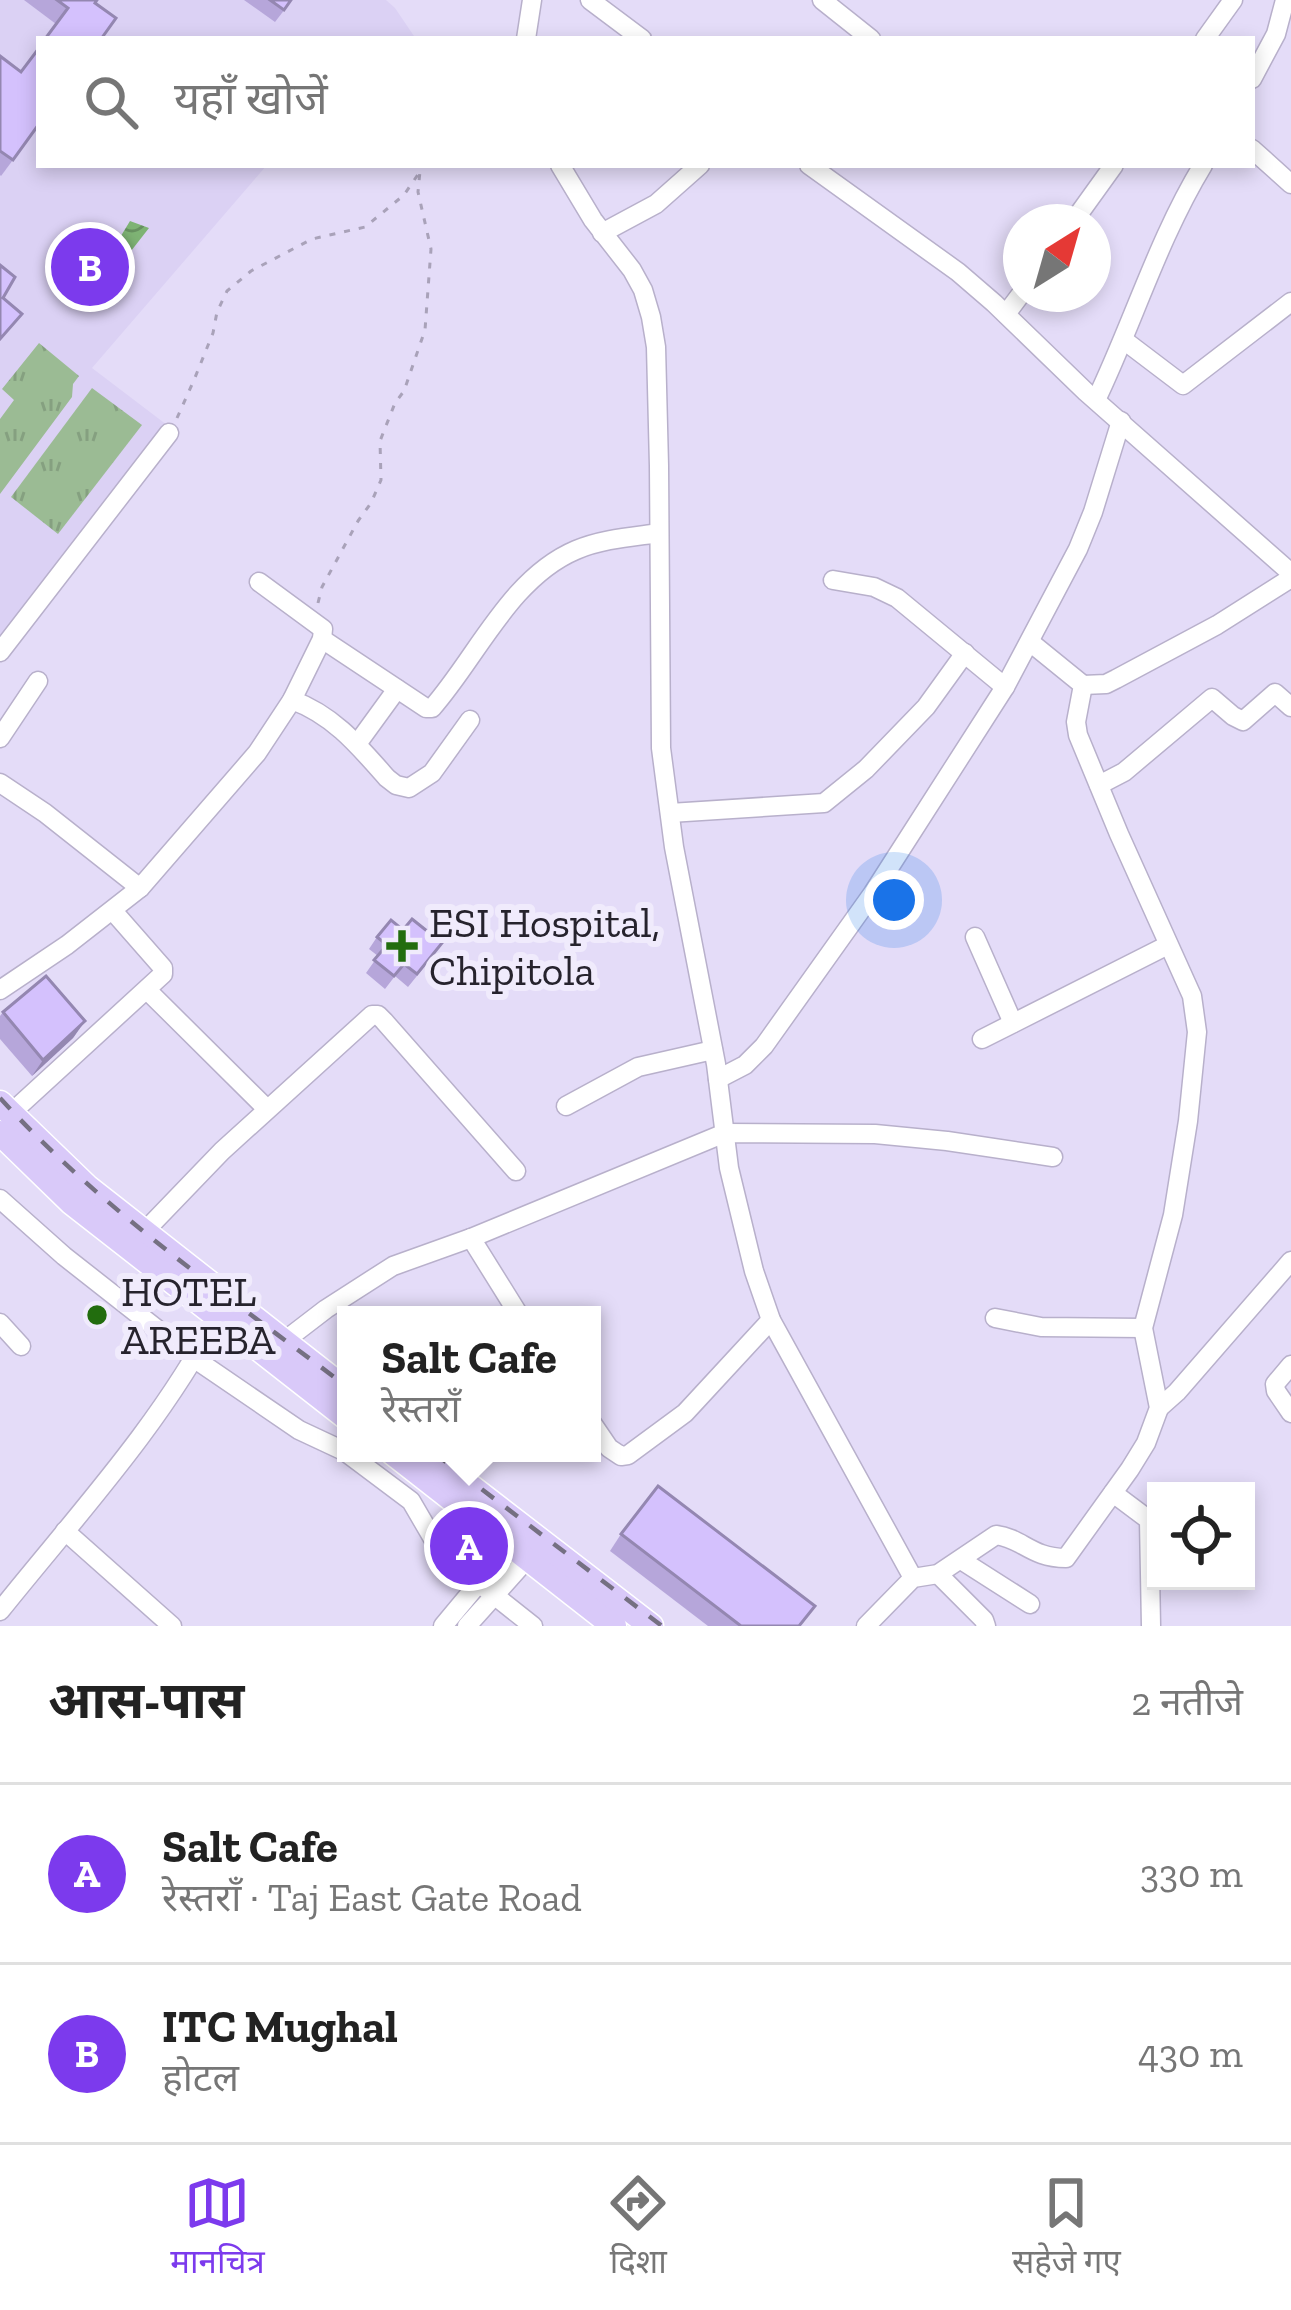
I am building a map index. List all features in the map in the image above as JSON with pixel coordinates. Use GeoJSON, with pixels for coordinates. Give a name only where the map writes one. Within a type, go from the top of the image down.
{"type":"FeatureCollection","features":[{"type":"Feature","properties":{"kind":"main road"},"geometry":{"type":"LineString","coordinates":[[3,1117],[337,1383]]}},
{"type":"Feature","properties":{"kind":"main road"},"geometry":{"type":"LineString","coordinates":[[3,1117],[70,1202],[337,1410]]}},
{"type":"Feature","properties":{"kind":"main road"},"geometry":{"type":"LineString","coordinates":[[406,1462],[651,1626]]}},
{"type":"Feature","properties":{"kind":"main road"},"geometry":{"type":"LineString","coordinates":[[437,1462],[614,1626]]}},
{"type":"Feature","properties":{"kind":"street"},"geometry":{"type":"LineString","coordinates":[[526,36],[532,0]]}},
{"type":"Feature","properties":{"kind":"street"},"geometry":{"type":"LineString","coordinates":[[590,0],[638,36]]}},
{"type":"Feature","properties":{"kind":"street"},"geometry":{"type":"LineString","coordinates":[[822,0],[867,36]]}},
{"type":"Feature","properties":{"kind":"street"},"geometry":{"type":"LineString","coordinates":[[1206,36],[1233,0]]}},
{"type":"Feature","properties":{"kind":"street"},"geometry":{"type":"LineString","coordinates":[[1255,73],[1276,34],[1285,0]]}},
{"type":"Feature","properties":{"kind":"street"},"geometry":{"type":"LineString","coordinates":[[1255,152],[1291,184]]}},
{"type":"Feature","properties":{"kind":"street"},"geometry":{"type":"LineString","coordinates":[[562,168],[644,290],[651,317],[656,347],[662,748],[729,1168],[754,1271],[771,1320],[913,1578]]}},
{"type":"Feature","properties":{"kind":"street"},"geometry":{"type":"LineString","coordinates":[[602,233],[656,204],[697,168]]}},
{"type":"Feature","properties":{"kind":"street"},"geometry":{"type":"LineString","coordinates":[[813,168],[958,272],[1291,575],[1216,625],[1106,684],[1084,685],[1030,642]]}},
{"type":"Feature","properties":{"kind":"street"},"geometry":{"type":"LineString","coordinates":[[1085,204],[1112,168]]}},
{"type":"Feature","properties":{"kind":"street"},"geometry":{"type":"LineString","coordinates":[[1096,400],[1125,341],[1168,230],[1201,168]]}},
{"type":"Feature","properties":{"kind":"street"},"geometry":{"type":"LineString","coordinates":[[1125,341],[1183,385],[1291,302]]}},
{"type":"Feature","properties":{"kind":"street"},"geometry":{"type":"LineString","coordinates":[[718,1079],[745,1065],[764,1046],[873,893],[1005,687],[1057,592],[1093,512],[1121,421]]}},
{"type":"Feature","properties":{"kind":"street"},"geometry":{"type":"LineString","coordinates":[[0,652],[170,434]]}},
{"type":"Feature","properties":{"kind":"street"},"geometry":{"type":"LineString","coordinates":[[322,639],[432,708],[533,578],[586,546],[659,533]]}},
{"type":"Feature","properties":{"kind":"street"},"geometry":{"type":"LineString","coordinates":[[833,580],[874,587],[897,598],[1005,687]]}},
{"type":"Feature","properties":{"kind":"street"},"geometry":{"type":"LineString","coordinates":[[0,990],[140,888],[256,753],[292,700],[323,629],[259,582]]}},
{"type":"Feature","properties":{"kind":"street"},"geometry":{"type":"LineString","coordinates":[[670,813],[824,803],[866,769],[926,707],[964,653]]}},
{"type":"Feature","properties":{"kind":"street"},"geometry":{"type":"LineString","coordinates":[[0,738],[38,681]]}},
{"type":"Feature","properties":{"kind":"street"},"geometry":{"type":"LineString","coordinates":[[1084,685],[1078,735],[1192,996],[1197,1032],[1173,1215],[1143,1328],[1159,1408]]}},
{"type":"Feature","properties":{"kind":"street"},"geometry":{"type":"LineString","coordinates":[[357,744],[397,688]]}},
{"type":"Feature","properties":{"kind":"street"},"geometry":{"type":"LineString","coordinates":[[1099,785],[1124,772],[1213,698],[1243,721],[1275,693],[1291,707]]}},
{"type":"Feature","properties":{"kind":"street"},"geometry":{"type":"LineString","coordinates":[[292,700],[320,712],[387,778],[409,788],[432,773],[470,720]]}},
{"type":"Feature","properties":{"kind":"street"},"geometry":{"type":"LineString","coordinates":[[0,783],[140,888]]}},
{"type":"Feature","properties":{"kind":"street"},"geometry":{"type":"LineString","coordinates":[[3,1117],[162,977],[163,968],[112,911]]}},
{"type":"Feature","properties":{"kind":"street"},"geometry":{"type":"LineString","coordinates":[[975,937],[1012,1023]]}},
{"type":"Feature","properties":{"kind":"street"},"geometry":{"type":"LineString","coordinates":[[982,1040],[1168,945]]}},
{"type":"Feature","properties":{"kind":"street"},"geometry":{"type":"LineString","coordinates":[[147,990],[267,1109]]}},
{"type":"Feature","properties":{"kind":"street"},"geometry":{"type":"LineString","coordinates":[[144,1232],[267,1109],[368,1018],[378,1016],[516,1171]]}},
{"type":"Feature","properties":{"kind":"street"},"geometry":{"type":"LineString","coordinates":[[566,1106],[638,1067],[713,1050]]}},
{"type":"Feature","properties":{"kind":"street"},"geometry":{"type":"LineString","coordinates":[[283,1342],[393,1267],[724,1133],[875,1134],[1053,1157]]}},
{"type":"Feature","properties":{"kind":"street"},"geometry":{"type":"LineString","coordinates":[[0,1199],[195,1359],[298,1430],[337,1448]]}},
{"type":"Feature","properties":{"kind":"street"},"geometry":{"type":"LineString","coordinates":[[471,1238],[513,1306]]}},
{"type":"Feature","properties":{"kind":"street"},"geometry":{"type":"LineString","coordinates":[[866,1626],[913,1578],[938,1574],[1000,1534],[1035,1553],[1066,1558],[1146,1443],[1159,1408],[1291,1261]]}},
{"type":"Feature","properties":{"kind":"street"},"geometry":{"type":"LineString","coordinates":[[3,1611],[147,1428],[195,1359],[217,1317]]}},
{"type":"Feature","properties":{"kind":"street"},"geometry":{"type":"LineString","coordinates":[[995,1318],[1041,1327],[1143,1328]]}},
{"type":"Feature","properties":{"kind":"street"},"geometry":{"type":"LineString","coordinates":[[601,1436],[609,1448],[628,1455],[685,1413],[771,1320]]}},
{"type":"Feature","properties":{"kind":"street"},"geometry":{"type":"LineString","coordinates":[[0,1323],[21,1346]]}},
{"type":"Feature","properties":{"kind":"street"},"geometry":{"type":"LineString","coordinates":[[1291,1365],[1275,1384],[1291,1413]]}},
{"type":"Feature","properties":{"kind":"street"},"geometry":{"type":"LineString","coordinates":[[360,1462],[410,1501],[432,1537],[533,1626]]}},
{"type":"Feature","properties":{"kind":"street"},"geometry":{"type":"LineString","coordinates":[[1113,1493],[1149,1520],[1150,1626]]}},
{"type":"Feature","properties":{"kind":"street"},"geometry":{"type":"LineString","coordinates":[[65,1532],[172,1626]]}},
{"type":"Feature","properties":{"kind":"street"},"geometry":{"type":"LineString","coordinates":[[443,1626],[487,1590],[527,1543]]}},
{"type":"Feature","properties":{"kind":"street"},"geometry":{"type":"LineString","coordinates":[[961,1560],[1030,1604]]}},
{"type":"Feature","properties":{"kind":"street"},"geometry":{"type":"LineString","coordinates":[[938,1574],[986,1626]]}},
{"type":"Feature","properties":{"kind":"street"},"geometry":{"type":"LineString","coordinates":[[467,1626],[487,1590]]}},
{"type":"Feature","properties":{"kind":"path"},"geometry":{"type":"LineString","coordinates":[[170,434],[227,291],[251,271],[312,239],[365,227],[404,195],[422,168]]}},
{"type":"Feature","properties":{"kind":"path"},"geometry":{"type":"LineString","coordinates":[[313,620],[322,587],[381,479],[380,441],[425,330],[431,249],[418,192],[422,168]]}},
{"type":"Feature","properties":{"kind":"shaded area"},"geometry":{"type":"Polygon","coordinates":[[[0,0],[386,0],[414,36],[36,36],[36,168],[264,168],[92,368],[167,425],[0,640],[0,0]]]}},
{"type":"Feature","properties":{"kind":"green space"},"geometry":{"type":"Polygon","coordinates":[[[39,343],[79,376],[72,397],[0,494],[0,419],[14,400],[2,389],[39,343]]]}},
{"type":"Feature","properties":{"kind":"green space"},"geometry":{"type":"Polygon","coordinates":[[[92,388],[142,425],[58,534],[11,497],[92,388]]]}},
{"type":"Feature","properties":{"kind":"water"},"geometry":{"type":"Polygon","coordinates":[[[130,221],[149,228],[106,290],[81,300],[59,286],[73,254],[96,261],[113,249],[130,221]]]}},
{"type":"Feature","properties":{"kind":"building"},"geometry":{"type":"Polygon","coordinates":[[[57,0],[97,0],[116,18],[103,36],[47,36],[68,8],[57,0]]]}},
{"type":"Feature","properties":{"kind":"building"},"geometry":{"type":"Polygon","coordinates":[[[270,0],[291,0],[284,10],[270,0]]]}},
{"type":"Feature","properties":{"kind":"building"},"geometry":{"type":"Polygon","coordinates":[[[36,52],[36,128],[13,160],[0,151],[0,56],[21,72],[36,52]]]}},
{"type":"Feature","properties":{"kind":"building"},"geometry":{"type":"Polygon","coordinates":[[[0,265],[15,277],[3,298],[22,314],[0,339],[0,265]]]}},
{"type":"Feature","properties":{"kind":"building"},"geometry":{"type":"Polygon","coordinates":[[[412,919],[442,943],[417,974],[404,964],[394,976],[374,960],[387,945],[377,937],[391,920],[403,930],[412,919]]]}},
{"type":"Feature","properties":{"kind":"building"},"geometry":{"type":"Polygon","coordinates":[[[46,976],[85,1021],[43,1060],[3,1012],[46,976]]]}},
{"type":"Feature","properties":{"kind":"building"},"geometry":{"type":"Polygon","coordinates":[[[658,1486],[815,1606],[799,1626],[741,1626],[621,1534],[658,1486]]]}},
{"type":"Feature","properties":{"kind":"railway"},"geometry":{"type":"LineString","coordinates":[[0,1098],[122,1214],[337,1379]]}},
{"type":"Feature","properties":{"kind":"railway"},"geometry":{"type":"LineString","coordinates":[[446,1462],[662,1626]]}},
{"type":"Feature","properties":{"kind":"place","name":"ITC Mughal"},"geometry":{"type":"Point","coordinates":[90,267]}},
{"type":"Feature","properties":{"kind":"place","name":"ESI Hospital, Chipitola"},"geometry":{"type":"Point","coordinates":[402,946]}},
{"type":"Feature","properties":{"kind":"place","name":"HOTEL AREEBA"},"geometry":{"type":"Point","coordinates":[97,1315]}},
{"type":"Feature","properties":{"kind":"place","name":"Salt Cafe"},"geometry":{"type":"Point","coordinates":[469,1546]}}]}
